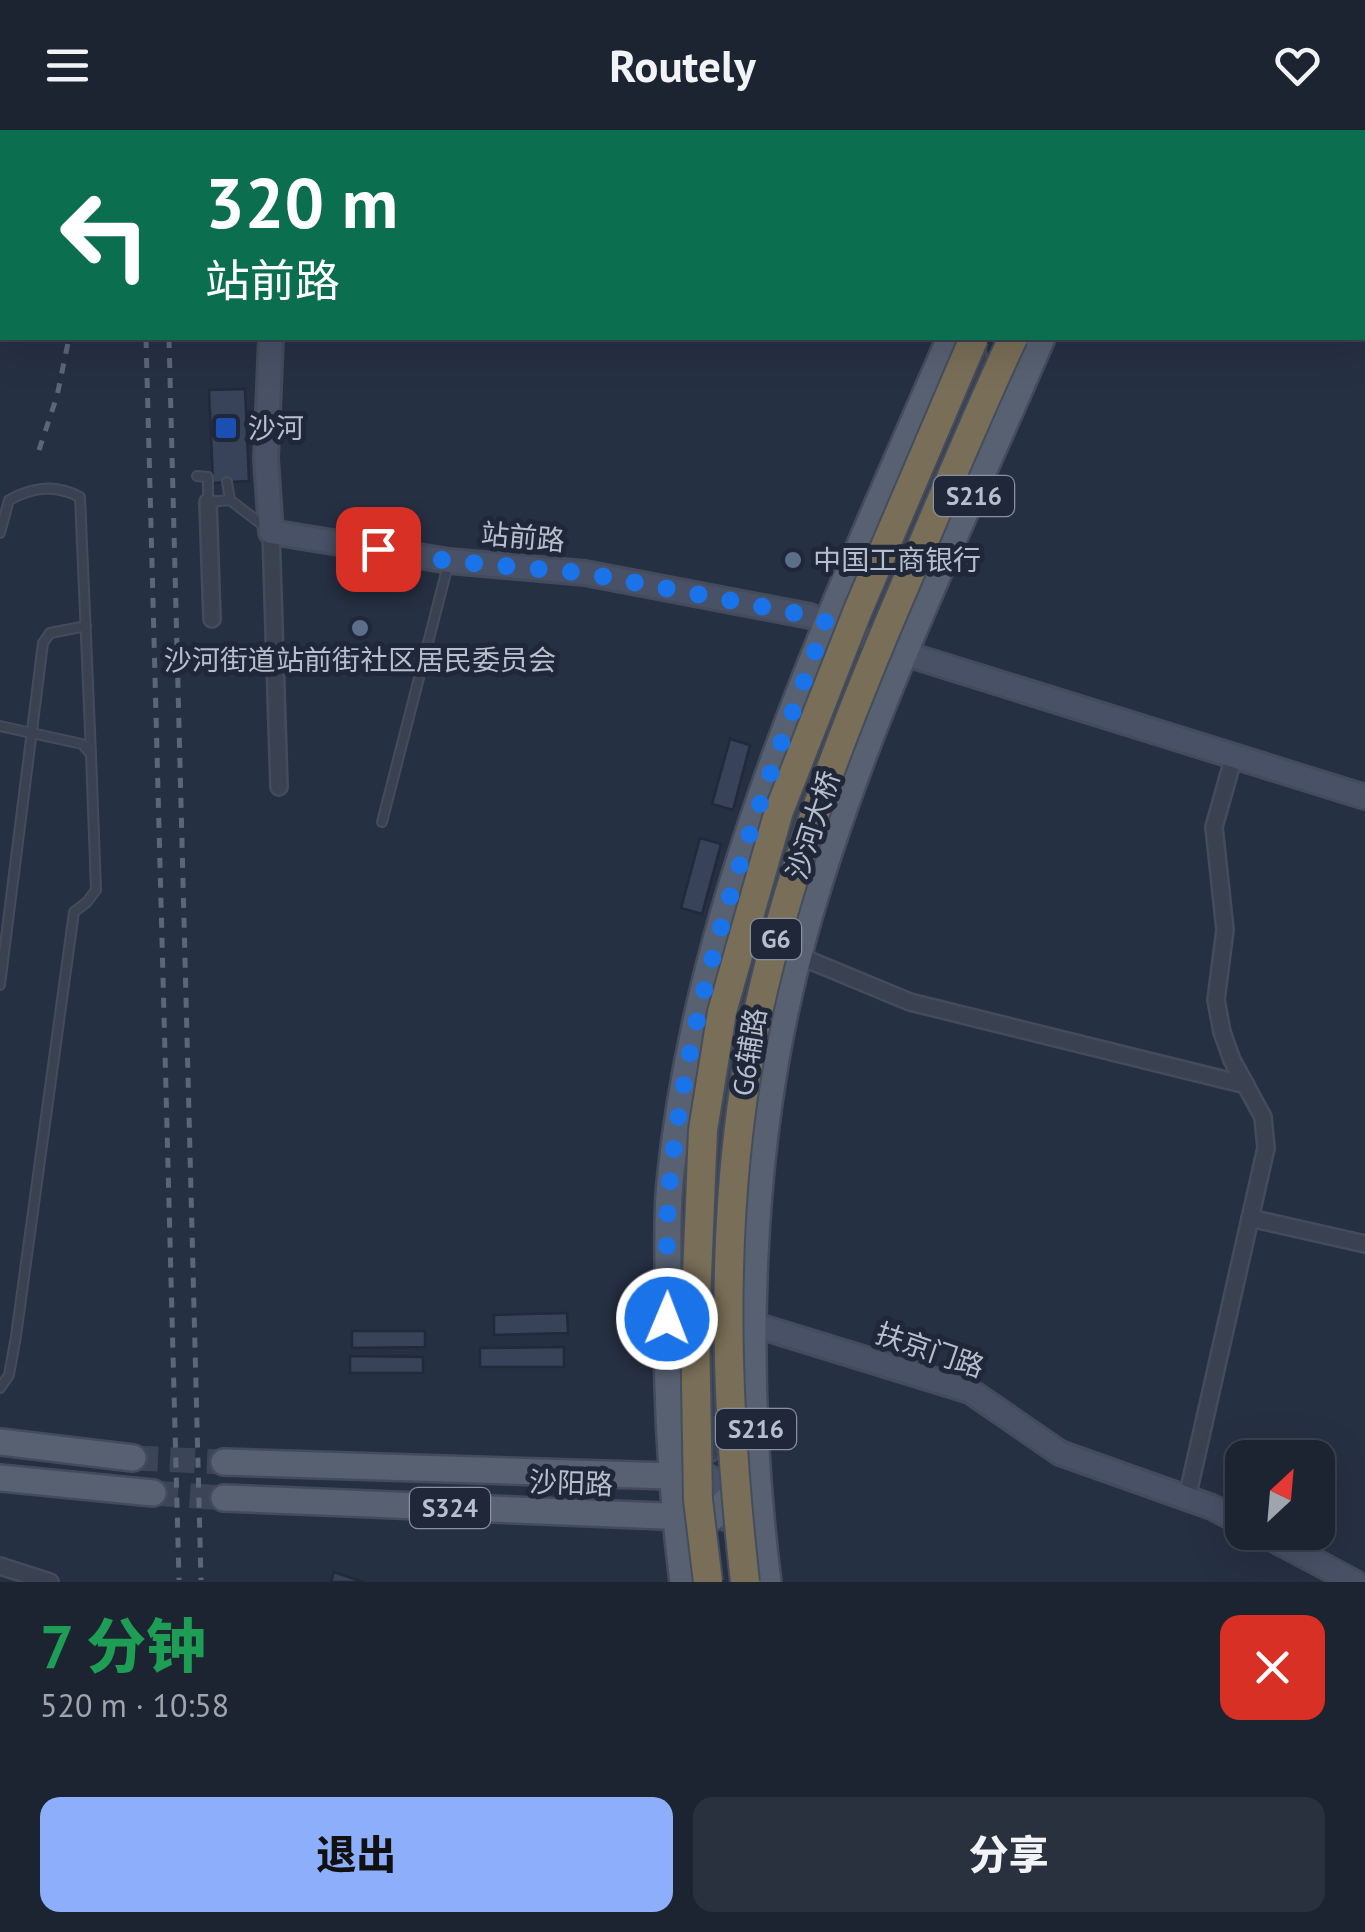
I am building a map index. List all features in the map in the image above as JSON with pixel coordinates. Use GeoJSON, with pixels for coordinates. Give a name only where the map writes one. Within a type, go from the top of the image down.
{"type":"FeatureCollection","features":[{"type":"Feature","properties":{"kind":"highway","name":"沙河大桥"},"geometry":{"type":"LineString","coordinates":[[708,1582],[698,1500],[694,1325],[703,1130],[722,1012],[786,795],[858,610],[974,340]]}},
{"type":"Feature","properties":{"kind":"highway","name":"沙河大桥"},"geometry":{"type":"LineString","coordinates":[[744,1582],[728,1326],[730,1228],[756,1018],[776,938],[846,729],[1012,340]]}},
{"type":"Feature","properties":{"kind":"main road","name":"G6辅路"},"geometry":{"type":"LineString","coordinates":[[683,1582],[670,1476],[669,1202],[680,1110],[700,1005],[731,892],[780,744],[826,622],[949,340]]}},
{"type":"Feature","properties":{"kind":"main road","name":"G6辅路"},"geometry":{"type":"LineString","coordinates":[[768,1582],[758,1500],[752,1324],[771,1102],[782,1023],[839,821],[1041,340]]}},
{"type":"Feature","properties":{"kind":"main road"},"geometry":{"type":"LineString","coordinates":[[0,1442],[132,1458]]}},
{"type":"Feature","properties":{"kind":"main road","name":"沙阳路"},"geometry":{"type":"LineString","coordinates":[[224,1462],[670,1476]]}},
{"type":"Feature","properties":{"kind":"main road"},"geometry":{"type":"LineString","coordinates":[[0,1478],[153,1493]]}},
{"type":"Feature","properties":{"kind":"main road","name":"沙阳路"},"geometry":{"type":"LineString","coordinates":[[224,1498],[675,1518],[719,1510]]}},
{"type":"Feature","properties":{"kind":"street"},"geometry":{"type":"LineString","coordinates":[[271,340],[266,459],[279,788]]}},
{"type":"Feature","properties":{"kind":"street"},"geometry":{"type":"LineString","coordinates":[[735,1582],[710,1478],[709,1326],[713,1226],[730,1071],[741,1014],[773,891],[831,722],[980,362],[975,340]]}},
{"type":"Feature","properties":{"kind":"street"},"geometry":{"type":"LineString","coordinates":[[208,502],[212,619]]}},
{"type":"Feature","properties":{"kind":"street","name":"站前路"},"geometry":{"type":"LineString","coordinates":[[271,532],[449,561],[585,573],[791,612],[906,654],[1365,797]]}},
{"type":"Feature","properties":{"kind":"street"},"geometry":{"type":"LineString","coordinates":[[1187,1498],[1266,1148],[1262,1118],[1222,1032],[1216,1000],[1225,930],[1214,827],[1234,756]]}},
{"type":"Feature","properties":{"kind":"street"},"geometry":{"type":"LineString","coordinates":[[799,956],[910,1002],[1246,1085]]}},
{"type":"Feature","properties":{"kind":"street"},"geometry":{"type":"LineString","coordinates":[[1250,1218],[1365,1244]]}},
{"type":"Feature","properties":{"kind":"street","name":"扶京门路"},"geometry":{"type":"LineString","coordinates":[[752,1324],[970,1391],[1060,1454],[1225,1515]]}},
{"type":"Feature","properties":{"kind":"street"},"geometry":{"type":"LineString","coordinates":[[670,1476],[710,1478]]}},
{"type":"Feature","properties":{"kind":"street"},"geometry":{"type":"LineString","coordinates":[[719,1510],[719,1582]]}},
{"type":"Feature","properties":{"kind":"street"},"geometry":{"type":"LineString","coordinates":[[1294,1550],[1354,1582]]}},
{"type":"Feature","properties":{"kind":"street"},"geometry":{"type":"LineString","coordinates":[[0,1566],[50,1582]]}},
{"type":"Feature","properties":{"kind":"lane"},"geometry":{"type":"LineString","coordinates":[[197,476],[208,477],[208,502],[230,500],[271,532]]}},
{"type":"Feature","properties":{"kind":"lane"},"geometry":{"type":"LineString","coordinates":[[228,482],[230,500]]}},
{"type":"Feature","properties":{"kind":"lane"},"geometry":{"type":"LineString","coordinates":[[0,533],[9,500],[29,489],[50,488],[80,497],[96,890],[74,912],[10,1375],[0,1388]]}},
{"type":"Feature","properties":{"kind":"lane"},"geometry":{"type":"LineString","coordinates":[[382,822],[449,561]]}},
{"type":"Feature","properties":{"kind":"lane"},"geometry":{"type":"LineString","coordinates":[[0,984],[42,643],[50,633],[86,626]]}},
{"type":"Feature","properties":{"kind":"lane"},"geometry":{"type":"LineString","coordinates":[[0,727],[82,744],[91,754]]}},
{"type":"Feature","properties":{"kind":"building"},"geometry":{"type":"Polygon","coordinates":[[[245,389],[249,481],[213,483],[209,390],[245,389]]]}},
{"type":"Feature","properties":{"kind":"building"},"geometry":{"type":"Polygon","coordinates":[[[730,739],[750,745],[733,810],[712,804],[730,739]]]}},
{"type":"Feature","properties":{"kind":"building"},"geometry":{"type":"Polygon","coordinates":[[[700,838],[721,844],[702,914],[681,908],[700,838]]]}},
{"type":"Feature","properties":{"kind":"building"},"geometry":{"type":"Polygon","coordinates":[[[567,1313],[568,1333],[494,1335],[494,1315],[567,1313]]]}},
{"type":"Feature","properties":{"kind":"building"},"geometry":{"type":"Polygon","coordinates":[[[352,1331],[425,1331],[425,1347],[352,1348],[352,1331]]]}},
{"type":"Feature","properties":{"kind":"building"},"geometry":{"type":"Polygon","coordinates":[[[564,1347],[564,1367],[480,1367],[480,1348],[564,1347]]]}},
{"type":"Feature","properties":{"kind":"building"},"geometry":{"type":"Polygon","coordinates":[[[350,1356],[423,1357],[423,1373],[350,1373],[350,1356]]]}},
{"type":"Feature","properties":{"kind":"building"},"geometry":{"type":"Polygon","coordinates":[[[334,1572],[363,1582],[331,1582],[334,1572]]]}},
{"type":"Feature","properties":{"kind":"tunnel"},"geometry":{"type":"LineString","coordinates":[[133,1458],[224,1462]]}},
{"type":"Feature","properties":{"kind":"tunnel"},"geometry":{"type":"LineString","coordinates":[[153,1493],[224,1498]]}},
{"type":"Feature","properties":{"kind":"railway"},"geometry":{"type":"LineString","coordinates":[[39,450],[57,396],[69,340]]}},
{"type":"Feature","properties":{"kind":"railway"},"geometry":{"type":"LineString","coordinates":[[146,340],[179,1580]]}},
{"type":"Feature","properties":{"kind":"railway"},"geometry":{"type":"LineString","coordinates":[[169,340],[201,1580]]}},
{"type":"Feature","properties":{"kind":"place","name":"沙河"},"geometry":{"type":"Point","coordinates":[226,428]}},
{"type":"Feature","properties":{"kind":"place","name":"中国工商银行"},"geometry":{"type":"Point","coordinates":[793,560]}},
{"type":"Feature","properties":{"kind":"place","name":"沙河街道站前街社区居民委员会"},"geometry":{"type":"Point","coordinates":[360,628]}},
{"type":"Feature","properties":{"kind":"route"},"geometry":{"type":"LineString","coordinates":[[378,549],[449,561],[585,573],[826,622],[731,892],[700,1005],[669,1184],[667,1319]]}}]}
